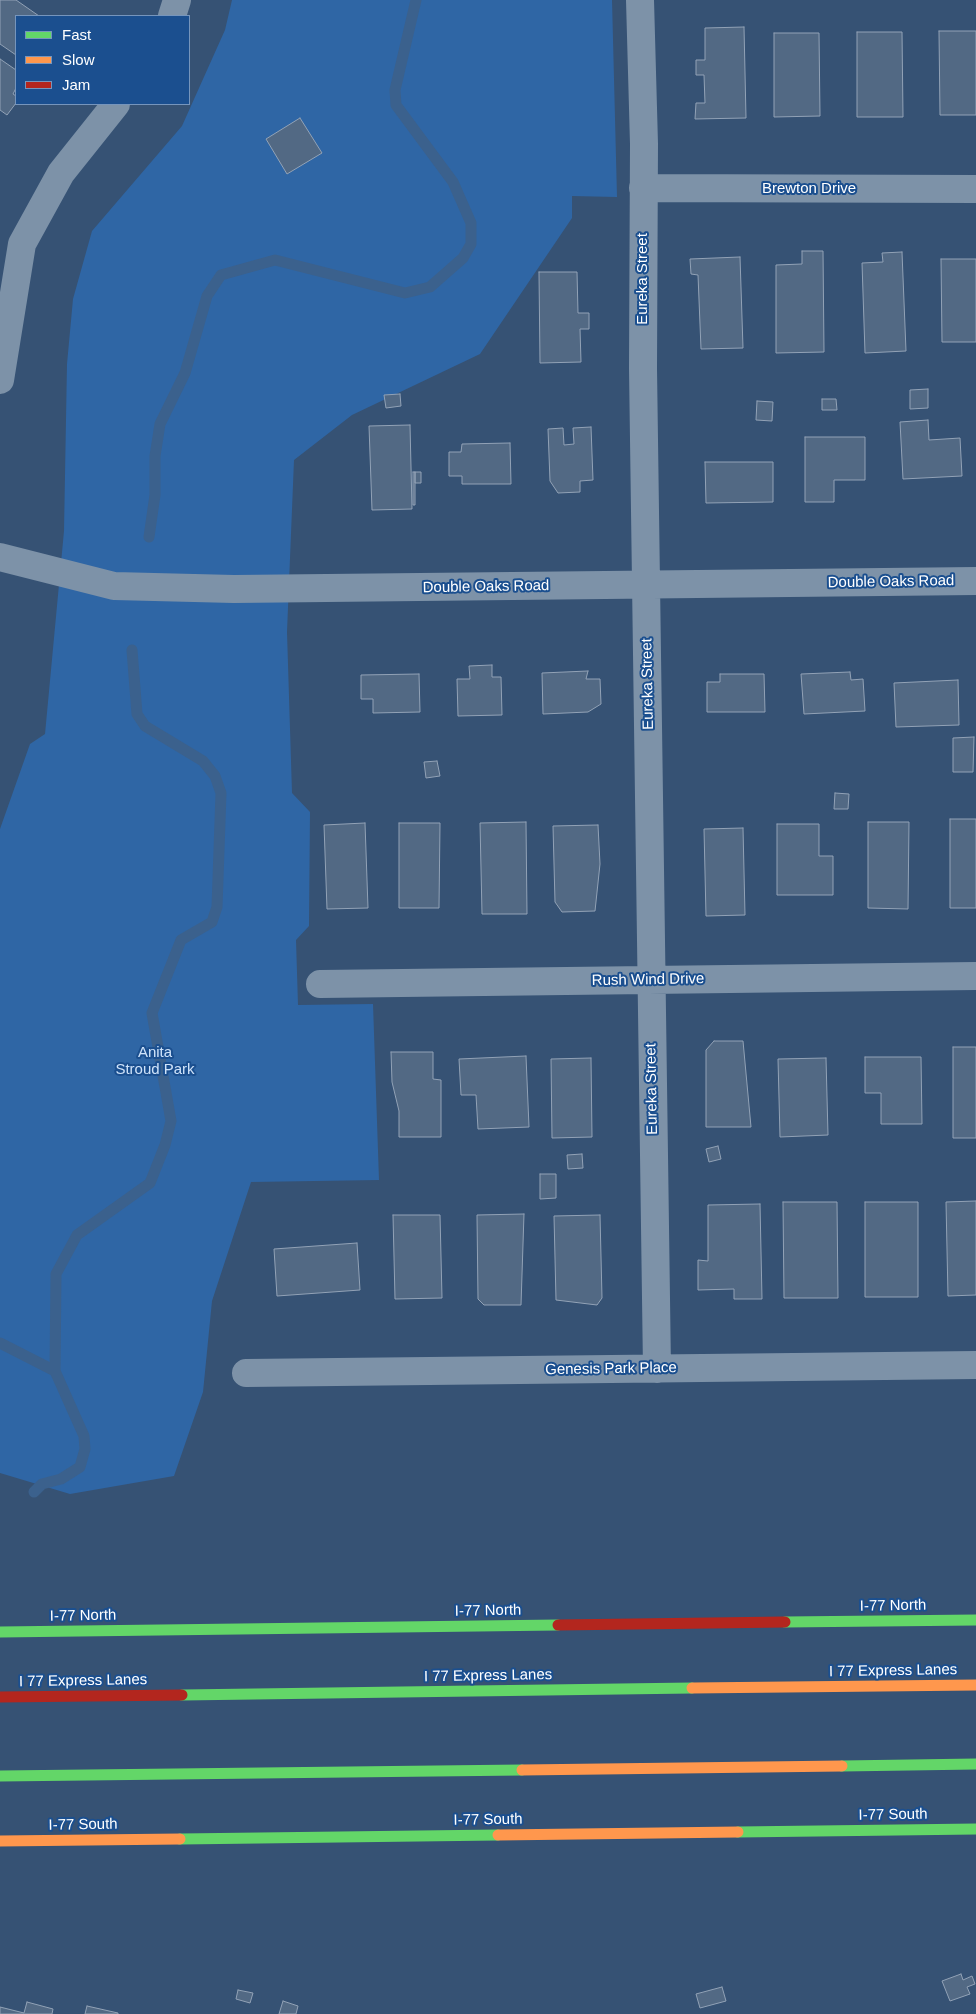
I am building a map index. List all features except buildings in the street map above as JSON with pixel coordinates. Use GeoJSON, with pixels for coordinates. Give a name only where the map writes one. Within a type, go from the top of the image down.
{"type":"FeatureCollection","features":[{"type":"Feature","properties":{"kind":"highway","name":"I-77 North"},"geometry":{"type":"LineString","coordinates":[[0,1632],[976,1620]]}},
{"type":"Feature","properties":{"kind":"highway","name":"I 77 Express Lanes"},"geometry":{"type":"LineString","coordinates":[[0,1697],[976,1685]]}},
{"type":"Feature","properties":{"kind":"highway"},"geometry":{"type":"LineString","coordinates":[[0,1776],[976,1764]]}},
{"type":"Feature","properties":{"kind":"highway","name":"I-77 South"},"geometry":{"type":"LineString","coordinates":[[0,1841],[976,1829]]}},
{"type":"Feature","properties":{"kind":"street"},"geometry":{"type":"LineString","coordinates":[[172,15],[177,0]]}},
{"type":"Feature","properties":{"kind":"street","name":"Eureka Street"},"geometry":{"type":"LineString","coordinates":[[640,0],[643,368],[657,1369]]}},
{"type":"Feature","properties":{"kind":"street"},"geometry":{"type":"LineString","coordinates":[[0,380],[22,244],[61,172],[115,105]]}},
{"type":"Feature","properties":{"kind":"street","name":"Brewton Drive"},"geometry":{"type":"LineString","coordinates":[[643,188],[976,190]]}},
{"type":"Feature","properties":{"kind":"street","name":"Double Oaks Road"},"geometry":{"type":"LineString","coordinates":[[0,557],[114,586],[234,590],[976,581]]}},
{"type":"Feature","properties":{"kind":"street","name":"Rush Wind Drive"},"geometry":{"type":"LineString","coordinates":[[320,984],[976,976]]}},
{"type":"Feature","properties":{"kind":"street","name":"Genesis Park Place"},"geometry":{"type":"LineString","coordinates":[[246,1373],[976,1365]]}},
{"type":"Feature","properties":{"kind":"green space","name":"Anita Stroud Park"},"geometry":{"type":"Polygon","coordinates":[[[232,0],[612,0],[617,197],[572,196],[572,218],[480,354],[352,415],[294,460],[287,632],[292,793],[310,812],[309,926],[296,940],[298,1005],[373,1004],[379,1180],[251,1182],[212,1301],[203,1392],[174,1476],[70,1494],[0,1473],[0,829],[30,744],[45,734],[64,531],[67,364],[73,299],[92,231],[182,126],[225,30],[232,0]]]}},
{"type":"Feature","properties":{"kind":"waterway"},"geometry":{"type":"LineString","coordinates":[[149,537],[155,495],[155,456],[160,424],[185,373],[207,296],[221,275],[275,260],[405,293],[430,287],[463,258],[471,244],[471,223],[453,182],[396,105],[395,90],[416,0]]}},
{"type":"Feature","properties":{"kind":"waterway"},"geometry":{"type":"LineString","coordinates":[[34,1492],[42,1484],[61,1479],[80,1467],[85,1449],[84,1436],[55,1371],[56,1274],[77,1235],[150,1183],[165,1145],[171,1121],[152,1013],[181,940],[212,922],[217,907],[221,793],[215,776],[203,761],[145,726],[137,714],[132,650]]}},
{"type":"Feature","properties":{"kind":"waterway"},"geometry":{"type":"LineString","coordinates":[[0,1343],[55,1371]]}},
{"type":"Feature","properties":{"kind":"traffic: fast"},"geometry":{"type":"LineString","coordinates":[[785,1622],[976,1620]]}},
{"type":"Feature","properties":{"kind":"traffic: fast"},"geometry":{"type":"LineString","coordinates":[[0,1632],[558,1625]]}},
{"type":"Feature","properties":{"kind":"traffic: fast"},"geometry":{"type":"LineString","coordinates":[[182,1695],[692,1688]]}},
{"type":"Feature","properties":{"kind":"traffic: fast"},"geometry":{"type":"LineString","coordinates":[[842,1766],[976,1764]]}},
{"type":"Feature","properties":{"kind":"traffic: fast"},"geometry":{"type":"LineString","coordinates":[[0,1776],[522,1770]]}},
{"type":"Feature","properties":{"kind":"traffic: fast"},"geometry":{"type":"LineString","coordinates":[[738,1832],[976,1829]]}},
{"type":"Feature","properties":{"kind":"traffic: fast"},"geometry":{"type":"LineString","coordinates":[[180,1839],[498,1835]]}},
{"type":"Feature","properties":{"kind":"traffic: slow"},"geometry":{"type":"LineString","coordinates":[[692,1688],[976,1685]]}},
{"type":"Feature","properties":{"kind":"traffic: slow"},"geometry":{"type":"LineString","coordinates":[[522,1770],[842,1766]]}},
{"type":"Feature","properties":{"kind":"traffic: slow"},"geometry":{"type":"LineString","coordinates":[[498,1835],[738,1832]]}},
{"type":"Feature","properties":{"kind":"traffic: slow"},"geometry":{"type":"LineString","coordinates":[[0,1841],[180,1839]]}},
{"type":"Feature","properties":{"kind":"traffic: jam"},"geometry":{"type":"LineString","coordinates":[[558,1625],[785,1622]]}},
{"type":"Feature","properties":{"kind":"traffic: jam"},"geometry":{"type":"LineString","coordinates":[[0,1697],[182,1695]]}}]}
